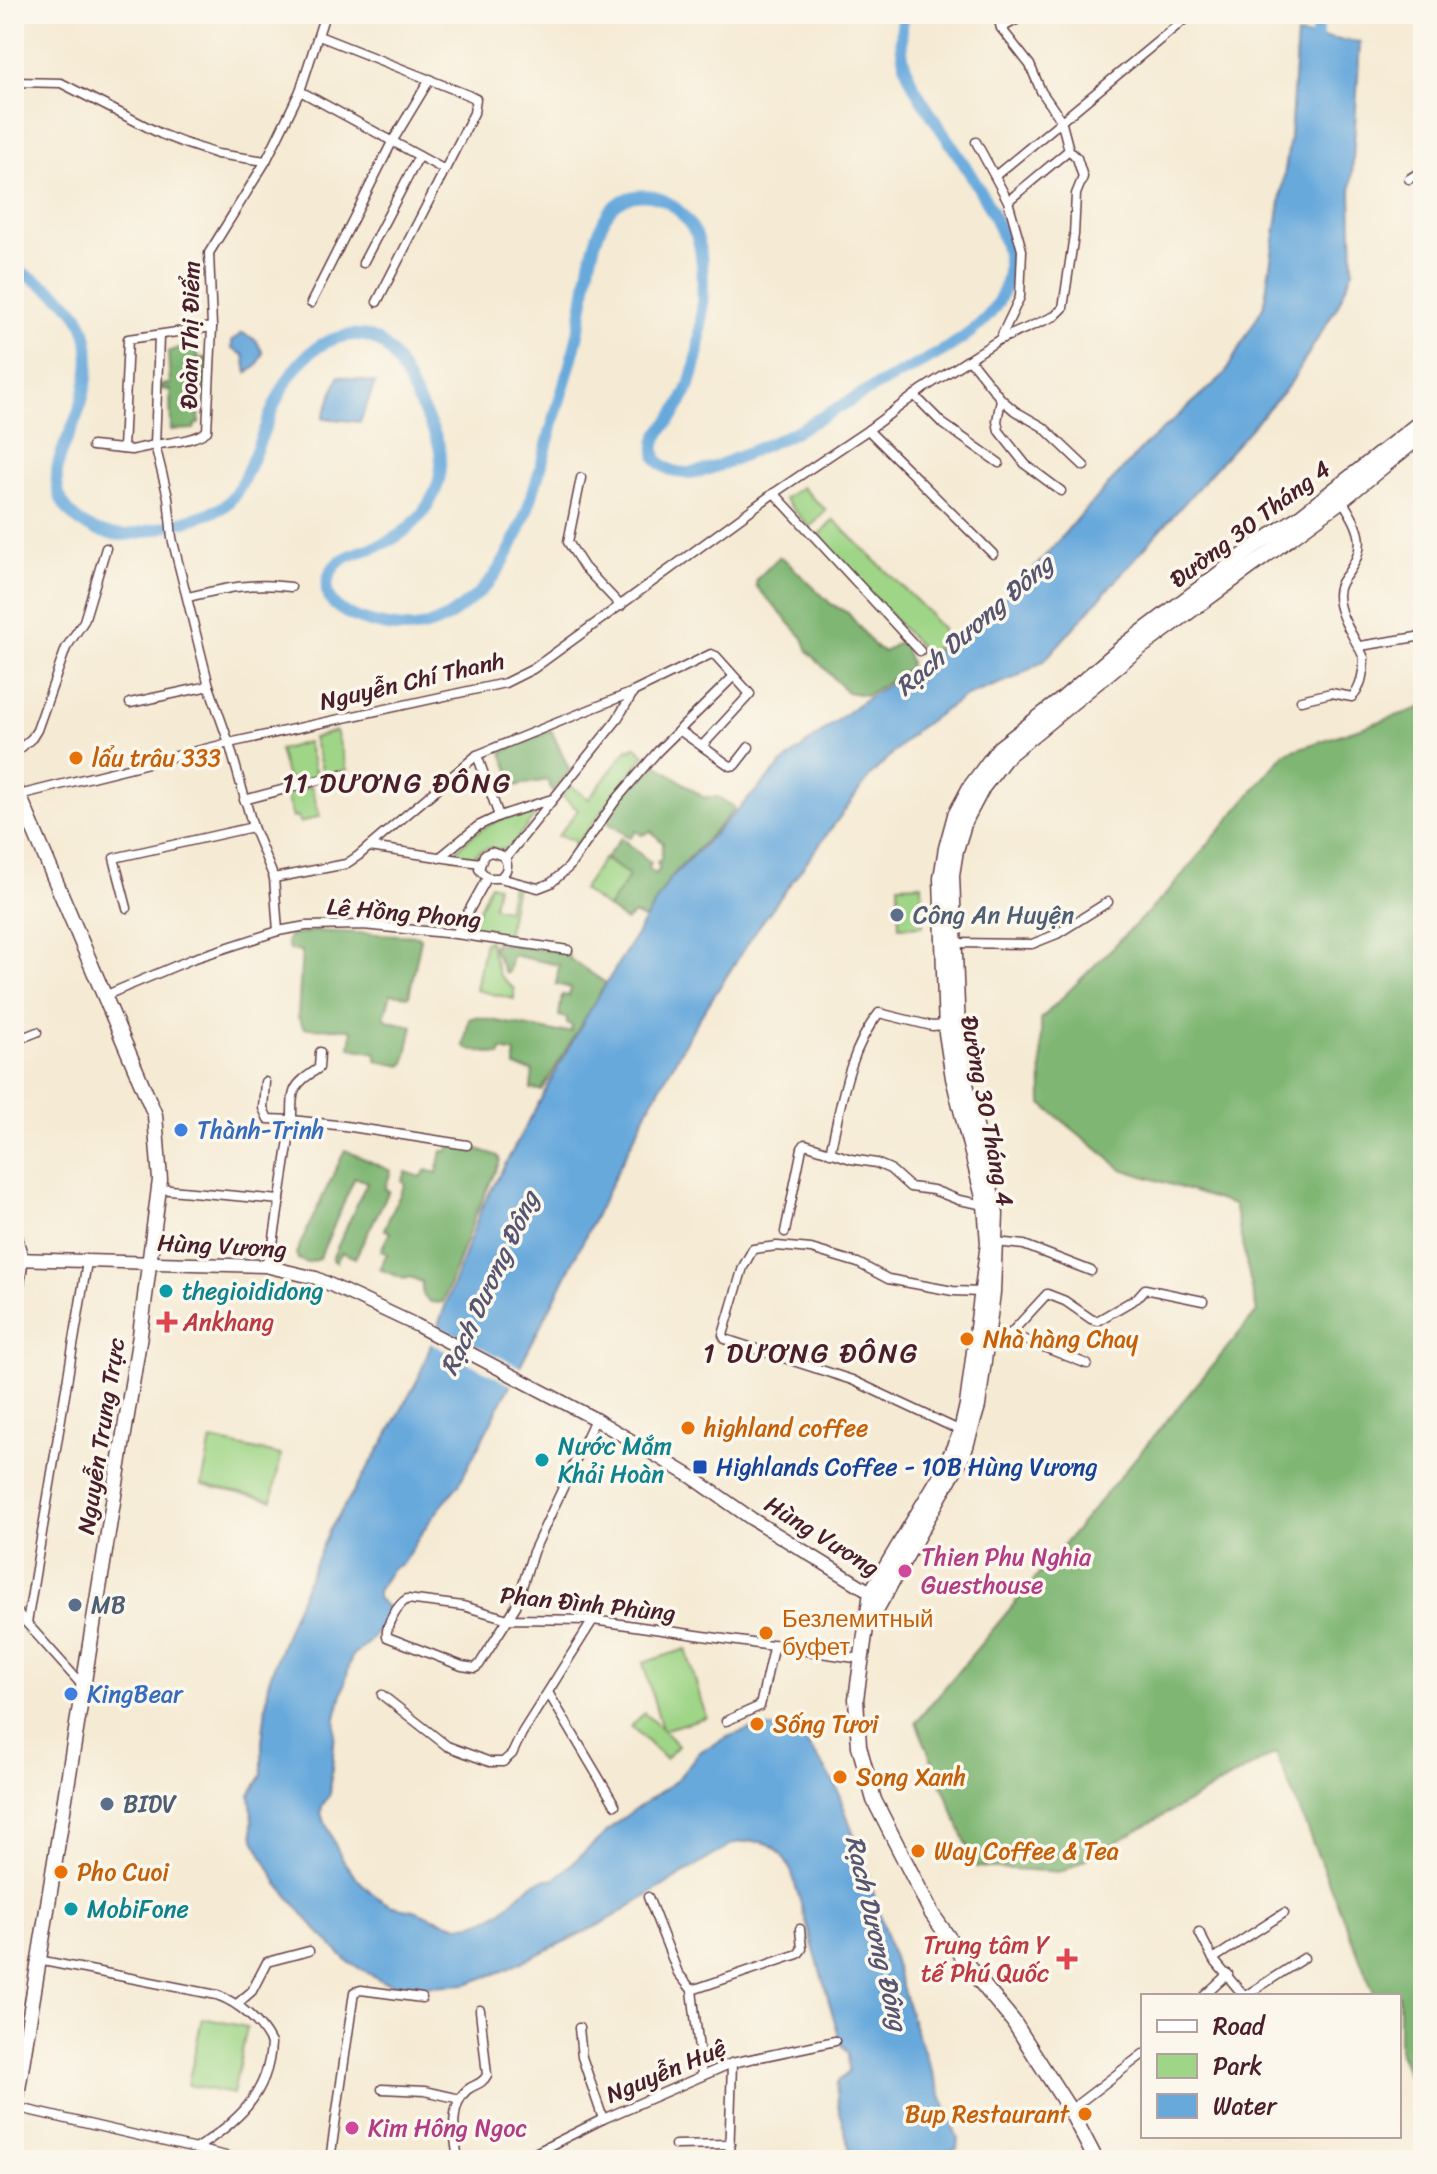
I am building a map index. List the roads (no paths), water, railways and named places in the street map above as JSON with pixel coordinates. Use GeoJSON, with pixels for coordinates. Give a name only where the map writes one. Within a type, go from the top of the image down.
{"type":"FeatureCollection","features":[{"type":"Feature","properties":{"kind":"main road","name":"Đường 30 Tháng 4"},"geometry":{"type":"LineString","coordinates":[[1265,547],[1342,500],[1414,435],[1423,420]]}},
{"type":"Feature","properties":{"kind":"main road","name":"Đường 30 Tháng 4"},"geometry":{"type":"LineString","coordinates":[[966,1434],[967,1405],[996,1242],[964,1075],[951,1025],[947,875],[965,821],[1003,752],[1302,515],[1414,435]]}},
{"type":"Feature","properties":{"kind":"main road","name":"Nguyễn Trung Trực"},"geometry":{"type":"LineString","coordinates":[[14,2114],[140,1335],[159,1189],[155,1115],[16,796]]}},
{"type":"Feature","properties":{"kind":"main road","name":"Đường 30 Tháng 4"},"geometry":{"type":"LineString","coordinates":[[947,875],[955,943],[951,1025]]}},
{"type":"Feature","properties":{"kind":"main road","name":"Đường 30 Tháng 4"},"geometry":{"type":"LineString","coordinates":[[989,1204],[987,1335],[978,1406],[923,1515],[876,1595],[856,1699],[859,1746],[874,1800],[939,1924],[974,1974],[1013,2021],[1070,2110],[1096,2160]]}},
{"type":"Feature","properties":{"kind":"main road"},"geometry":{"type":"LineString","coordinates":[[14,1230],[18,1259],[14,1307]]}},
{"type":"Feature","properties":{"kind":"main road","name":"Hùng Vương"},"geometry":{"type":"LineString","coordinates":[[18,1259],[265,1266],[316,1278],[416,1325],[595,1419],[876,1595]]}},
{"type":"Feature","properties":{"kind":"street","name":"Đoàn Thị Điểm"},"geometry":{"type":"LineString","coordinates":[[155,445],[207,431],[212,327],[209,253],[266,161],[300,91],[325,14]]}},
{"type":"Feature","properties":{"kind":"street"},"geometry":{"type":"LineString","coordinates":[[997,14],[1001,28],[1030,65],[1041,91],[1061,120],[1069,150],[1008,201]]}},
{"type":"Feature","properties":{"kind":"street"},"geometry":{"type":"LineString","coordinates":[[1001,28],[1028,14]]}},
{"type":"Feature","properties":{"kind":"street"},"geometry":{"type":"LineString","coordinates":[[995,176],[1191,14]]}},
{"type":"Feature","properties":{"kind":"street"},"geometry":{"type":"LineString","coordinates":[[319,36],[430,79],[476,99],[477,103],[377,302]]}},
{"type":"Feature","properties":{"kind":"street"},"geometry":{"type":"LineString","coordinates":[[311,303],[392,142],[430,79]]}},
{"type":"Feature","properties":{"kind":"street"},"geometry":{"type":"LineString","coordinates":[[14,82],[61,83],[173,139],[217,154],[266,161]]}},
{"type":"Feature","properties":{"kind":"street"},"geometry":{"type":"LineString","coordinates":[[300,91],[445,170]]}},
{"type":"Feature","properties":{"kind":"street"},"geometry":{"type":"LineString","coordinates":[[976,142],[1008,201],[1022,250],[1022,285],[1017,306],[1000,339]]}},
{"type":"Feature","properties":{"kind":"street","name":"Nguyễn Chí Thanh"},"geometry":{"type":"LineString","coordinates":[[16,796],[229,743],[505,683],[533,669],[774,493],[923,389],[1000,339],[1055,316],[1063,308],[1074,235],[1076,194],[1083,177],[1077,158],[1069,150]]}},
{"type":"Feature","properties":{"kind":"street"},"geometry":{"type":"LineString","coordinates":[[363,263],[419,156]]}},
{"type":"Feature","properties":{"kind":"street"},"geometry":{"type":"LineString","coordinates":[[1409,179],[1423,170]]}},
{"type":"Feature","properties":{"kind":"street"},"geometry":{"type":"LineString","coordinates":[[123,449],[129,338],[212,327]]}},
{"type":"Feature","properties":{"kind":"street"},"geometry":{"type":"LineString","coordinates":[[159,336],[155,445],[168,497],[172,538],[209,686],[253,827],[274,878],[278,931]]}},
{"type":"Feature","properties":{"kind":"street"},"geometry":{"type":"LineString","coordinates":[[970,360],[1001,399],[1043,427],[1084,466]]}},
{"type":"Feature","properties":{"kind":"street"},"geometry":{"type":"LineString","coordinates":[[915,396],[942,423],[999,463]]}},
{"type":"Feature","properties":{"kind":"street"},"geometry":{"type":"LineString","coordinates":[[1001,399],[997,421],[999,431],[1026,465],[1061,491]]}},
{"type":"Feature","properties":{"kind":"street"},"geometry":{"type":"LineString","coordinates":[[868,430],[993,554]]}},
{"type":"Feature","properties":{"kind":"street"},"geometry":{"type":"LineString","coordinates":[[92,446],[123,449],[155,445]]}},
{"type":"Feature","properties":{"kind":"street"},"geometry":{"type":"LineString","coordinates":[[581,478],[568,542],[584,567],[621,606]]}},
{"type":"Feature","properties":{"kind":"street"},"geometry":{"type":"LineString","coordinates":[[774,493],[920,651]]}},
{"type":"Feature","properties":{"kind":"street"},"geometry":{"type":"LineString","coordinates":[[1301,700],[1331,693],[1352,697],[1364,667],[1360,646],[1338,600],[1341,582],[1361,550],[1355,526],[1342,500]]}},
{"type":"Feature","properties":{"kind":"street"},"geometry":{"type":"LineString","coordinates":[[14,754],[37,730],[66,648],[84,621],[106,548]]}},
{"type":"Feature","properties":{"kind":"street"},"geometry":{"type":"LineString","coordinates":[[188,597],[234,586],[258,584],[291,587]]}},
{"type":"Feature","properties":{"kind":"street"},"geometry":{"type":"LineString","coordinates":[[1360,646],[1423,636]]}},
{"type":"Feature","properties":{"kind":"street"},"geometry":{"type":"LineString","coordinates":[[274,878],[346,864],[477,755],[633,692],[708,655],[716,656],[754,697],[702,746]]}},
{"type":"Feature","properties":{"kind":"street"},"geometry":{"type":"LineString","coordinates":[[500,878],[506,872],[505,859],[491,852],[484,855],[480,872],[487,878],[500,878],[538,888],[551,883],[569,867],[616,800],[679,730],[733,677]]}},
{"type":"Feature","properties":{"kind":"street"},"geometry":{"type":"LineString","coordinates":[[130,703],[209,686]]}},
{"type":"Feature","properties":{"kind":"street"},"geometry":{"type":"LineString","coordinates":[[505,859],[616,721],[633,692]]}},
{"type":"Feature","properties":{"kind":"street"},"geometry":{"type":"LineString","coordinates":[[679,730],[730,766],[735,765],[749,747]]}},
{"type":"Feature","properties":{"kind":"street"},"geometry":{"type":"LineString","coordinates":[[477,755],[499,816]]}},
{"type":"Feature","properties":{"kind":"street"},"geometry":{"type":"LineString","coordinates":[[244,800],[342,774]]}},
{"type":"Feature","properties":{"kind":"street"},"geometry":{"type":"LineString","coordinates":[[439,858],[478,826],[553,799]]}},
{"type":"Feature","properties":{"kind":"street"},"geometry":{"type":"LineString","coordinates":[[127,908],[114,858],[253,827]]}},
{"type":"Feature","properties":{"kind":"street"},"geometry":{"type":"LineString","coordinates":[[369,847],[480,863]]}},
{"type":"Feature","properties":{"kind":"street"},"geometry":{"type":"LineString","coordinates":[[456,934],[487,878]]}},
{"type":"Feature","properties":{"kind":"street"},"geometry":{"type":"LineString","coordinates":[[955,943],[1032,944],[1057,934],[1108,902]]}},
{"type":"Feature","properties":{"kind":"street","name":"Lê Hồng Phong"},"geometry":{"type":"LineString","coordinates":[[104,996],[192,959],[278,931],[306,926],[363,925],[568,950]]}},
{"type":"Feature","properties":{"kind":"street"},"geometry":{"type":"LineString","coordinates":[[830,1153],[855,1053],[874,1018],[879,1013],[932,1026],[951,1025]]}},
{"type":"Feature","properties":{"kind":"street"},"geometry":{"type":"LineString","coordinates":[[14,1041],[37,1032]]}},
{"type":"Feature","properties":{"kind":"street"},"geometry":{"type":"LineString","coordinates":[[265,1266],[273,1244],[280,1200],[292,1120],[292,1092],[304,1076],[319,1068],[320,1052]]}},
{"type":"Feature","properties":{"kind":"street"},"geometry":{"type":"LineString","coordinates":[[265,1082],[263,1108],[268,1119],[345,1126],[467,1145]]}},
{"type":"Feature","properties":{"kind":"street"},"geometry":{"type":"LineString","coordinates":[[785,1232],[802,1146],[807,1145],[876,1163],[890,1169],[910,1187],[933,1190],[959,1200],[989,1204]]}},
{"type":"Feature","properties":{"kind":"street"},"geometry":{"type":"LineString","coordinates":[[159,1189],[280,1200]]}},
{"type":"Feature","properties":{"kind":"street"},"geometry":{"type":"LineString","coordinates":[[996,1242],[1024,1245],[1091,1271]]}},
{"type":"Feature","properties":{"kind":"street"},"geometry":{"type":"LineString","coordinates":[[966,1434],[852,1380],[725,1339],[723,1335],[743,1267],[753,1249],[777,1246],[820,1251],[858,1263],[888,1279],[953,1291],[987,1293]]}},
{"type":"Feature","properties":{"kind":"street"},"geometry":{"type":"LineString","coordinates":[[27,1623],[87,1262]]}},
{"type":"Feature","properties":{"kind":"street"},"geometry":{"type":"LineString","coordinates":[[1010,1334],[1047,1294],[1097,1321],[1137,1298],[1144,1289],[1203,1301]]}},
{"type":"Feature","properties":{"kind":"street"},"geometry":{"type":"LineString","coordinates":[[987,1335],[1010,1334],[1087,1364]]}},
{"type":"Feature","properties":{"kind":"street"},"geometry":{"type":"LineString","coordinates":[[508,1619],[516,1606],[539,1539],[595,1419]]}},
{"type":"Feature","properties":{"kind":"street","name":"Phan Đình Phùng"},"geometry":{"type":"LineString","coordinates":[[508,1619],[475,1668],[462,1666],[386,1635],[401,1603],[407,1599],[463,1606],[508,1619],[593,1620],[862,1659]]}},
{"type":"Feature","properties":{"kind":"street"},"geometry":{"type":"LineString","coordinates":[[14,1609],[82,1685]]}},
{"type":"Feature","properties":{"kind":"street"},"geometry":{"type":"LineString","coordinates":[[382,1695],[439,1742],[497,1763],[510,1758],[522,1733],[593,1620]]}},
{"type":"Feature","properties":{"kind":"street"},"geometry":{"type":"LineString","coordinates":[[726,1721],[760,1706],[774,1644]]}},
{"type":"Feature","properties":{"kind":"street"},"geometry":{"type":"LineString","coordinates":[[549,1694],[615,1805]]}},
{"type":"Feature","properties":{"kind":"street"},"geometry":{"type":"LineString","coordinates":[[648,1897],[678,1973],[692,1990],[702,2075]]}},
{"type":"Feature","properties":{"kind":"street"},"geometry":{"type":"LineString","coordinates":[[1213,1959],[1284,1913]]}},
{"type":"Feature","properties":{"kind":"street"},"geometry":{"type":"LineString","coordinates":[[692,1990],[798,1954],[802,1949],[800,1929]]}},
{"type":"Feature","properties":{"kind":"street"},"geometry":{"type":"LineString","coordinates":[[1199,1932],[1213,1959],[1243,1994]]}},
{"type":"Feature","properties":{"kind":"street"},"geometry":{"type":"LineString","coordinates":[[237,2004],[252,1991],[267,1962],[309,1951]]}},
{"type":"Feature","properties":{"kind":"street"},"geometry":{"type":"LineString","coordinates":[[1248,1994],[1304,1958]]}},
{"type":"Feature","properties":{"kind":"street"},"geometry":{"type":"LineString","coordinates":[[37,1960],[217,1995],[237,2004],[268,2037],[271,2043],[267,2070],[252,2103],[241,2115],[195,2149]]}},
{"type":"Feature","properties":{"kind":"street"},"geometry":{"type":"LineString","coordinates":[[1206,1994],[1228,1974]]}},
{"type":"Feature","properties":{"kind":"street"},"geometry":{"type":"LineString","coordinates":[[330,2160],[354,1992],[361,1990],[422,1998]]}},
{"type":"Feature","properties":{"kind":"street"},"geometry":{"type":"LineString","coordinates":[[458,2160],[455,2114],[460,2099],[469,2088],[481,2084],[487,2075],[480,2010]]}},
{"type":"Feature","properties":{"kind":"street"},"geometry":{"type":"LineString","coordinates":[[579,2028],[582,2057],[603,2119]]}},
{"type":"Feature","properties":{"kind":"street","name":"Nguyễn Huệ"},"geometry":{"type":"LineString","coordinates":[[521,2160],[603,2119],[732,2063],[835,2041]]}},
{"type":"Feature","properties":{"kind":"street"},"geometry":{"type":"LineString","coordinates":[[1070,2110],[1141,2056]]}},
{"type":"Feature","properties":{"kind":"street"},"geometry":{"type":"LineString","coordinates":[[729,2160],[732,2063]]}},
{"type":"Feature","properties":{"kind":"street"},"geometry":{"type":"LineString","coordinates":[[382,2089],[425,2091],[460,2099]]}},
{"type":"Feature","properties":{"kind":"street"},"geometry":{"type":"LineString","coordinates":[[15,2107],[243,2160]]}},
{"type":"Feature","properties":{"kind":"street"},"geometry":{"type":"LineString","coordinates":[[675,2145],[730,2144]]}},
{"type":"Feature","properties":{"kind":"water"},"geometry":{"type":"Polygon","coordinates":[[[1297,35],[1360,42],[1351,193],[1353,270],[1338,305],[1290,384],[1044,661],[1014,678],[964,697],[916,730],[870,776],[757,929],[695,1025],[648,1109],[459,1484],[402,1564],[392,1568],[377,1591],[377,1598],[388,1608],[374,1636],[352,1655],[336,1718],[330,1794],[321,1814],[341,1858],[365,1887],[390,1905],[463,1925],[495,1915],[536,1882],[555,1879],[620,1820],[677,1780],[699,1752],[754,1728],[787,1728],[797,1732],[835,1784],[862,1856],[913,2023],[958,2139],[957,2149],[944,2152],[941,2160],[851,2160],[837,2092],[837,2082],[849,2072],[848,2054],[841,2043],[792,1873],[776,1849],[763,1842],[734,1843],[599,1925],[503,1971],[466,1984],[407,1987],[384,1982],[348,1962],[318,1931],[278,1884],[254,1839],[250,1794],[262,1775],[262,1742],[269,1680],[329,1531],[384,1442],[418,1379],[482,1207],[584,1020],[670,879],[784,762],[857,705],[929,657],[1021,584],[1143,447],[1224,375],[1264,305],[1290,138],[1297,35]]]}},
{"type":"Feature","properties":{"kind":"water"},"geometry":{"type":"Polygon","coordinates":[[[242,333],[256,340],[263,353],[257,366],[247,373],[244,355],[232,349],[232,341],[242,333]]]}},
{"type":"Feature","properties":{"kind":"water"},"geometry":{"type":"Polygon","coordinates":[[[339,376],[375,383],[360,422],[323,418],[339,376]]]}},
{"type":"Feature","properties":{"kind":"waterway","name":"Rạch Dương Đông"},"geometry":{"type":"LineString","coordinates":[[14,268],[70,305],[86,333],[89,355],[85,389],[60,458],[57,480],[64,505],[72,515],[82,523],[107,533],[121,535],[157,529],[224,506],[242,483],[281,391],[307,355],[324,343],[345,336],[368,336],[385,346],[398,363],[433,430],[439,446],[440,475],[430,503],[411,525],[387,542],[342,560],[330,574],[327,585],[329,596],[336,605],[360,619],[404,628],[427,626],[450,616],[482,590],[508,554],[535,486],[573,355],[594,245],[605,218],[622,201],[644,196],[666,202],[687,221],[696,234],[700,248],[703,285],[695,367],[683,399],[658,434],[655,444],[656,458],[666,468],[679,472],[707,470],[791,433],[951,346],[992,312],[1008,272],[1003,238],[985,199],[909,76],[902,48],[904,14]]}},
{"type":"Feature","properties":{"kind":"waterway","name":"Rạch Dương Đông"},"geometry":{"type":"LineString","coordinates":[[1316,51],[1318,14]]}},
{"type":"Feature","properties":{"kind":"place","name":"lẩu trâu 333"},"geometry":{"type":"Point","coordinates":[76,758]}},
{"type":"Feature","properties":{"kind":"place","name":"Công An Huyện"},"geometry":{"type":"Point","coordinates":[897,915]}},
{"type":"Feature","properties":{"kind":"place","name":"Thành-Trinh"},"geometry":{"type":"Point","coordinates":[181,1130]}},
{"type":"Feature","properties":{"kind":"place","name":"thegioididong"},"geometry":{"type":"Point","coordinates":[166,1291]}},
{"type":"Feature","properties":{"kind":"place","name":"Ankhang"},"geometry":{"type":"Point","coordinates":[167,1322]}},
{"type":"Feature","properties":{"kind":"place","name":"Nhà hàng Chay"},"geometry":{"type":"Point","coordinates":[967,1339]}},
{"type":"Feature","properties":{"kind":"place","name":"highland coffee"},"geometry":{"type":"Point","coordinates":[688,1428]}},
{"type":"Feature","properties":{"kind":"place","name":"Nước Mắm Khải Hoàn"},"geometry":{"type":"Point","coordinates":[542,1460]}},
{"type":"Feature","properties":{"kind":"place","name":"Highlands Coffee - 10B Hùng Vương"},"geometry":{"type":"Point","coordinates":[700,1467]}},
{"type":"Feature","properties":{"kind":"place","name":"Thien Phu Nghia Guesthouse"},"geometry":{"type":"Point","coordinates":[905,1571]}},
{"type":"Feature","properties":{"kind":"place","name":"MB"},"geometry":{"type":"Point","coordinates":[75,1605]}},
{"type":"Feature","properties":{"kind":"place","name":"Безлемитный буфет"},"geometry":{"type":"Point","coordinates":[766,1633]}},
{"type":"Feature","properties":{"kind":"place","name":"KingBear"},"geometry":{"type":"Point","coordinates":[71,1694]}},
{"type":"Feature","properties":{"kind":"place","name":"Sống Tươi"},"geometry":{"type":"Point","coordinates":[757,1724]}},
{"type":"Feature","properties":{"kind":"place","name":"Song Xanh"},"geometry":{"type":"Point","coordinates":[840,1777]}},
{"type":"Feature","properties":{"kind":"place","name":"BIDV"},"geometry":{"type":"Point","coordinates":[107,1804]}},
{"type":"Feature","properties":{"kind":"place","name":"Way Coffee & Tea"},"geometry":{"type":"Point","coordinates":[918,1851]}},
{"type":"Feature","properties":{"kind":"place","name":"Pho Cuoi"},"geometry":{"type":"Point","coordinates":[61,1872]}},
{"type":"Feature","properties":{"kind":"place","name":"MobiFone"},"geometry":{"type":"Point","coordinates":[71,1909]}},
{"type":"Feature","properties":{"kind":"place","name":"Trung tâm Y tế Phú Quốc"},"geometry":{"type":"Point","coordinates":[1067,1959]}},
{"type":"Feature","properties":{"kind":"place","name":"Bup Restaurant"},"geometry":{"type":"Point","coordinates":[1085,2114]}},
{"type":"Feature","properties":{"kind":"place","name":"Kim Hông Ngoc"},"geometry":{"type":"Point","coordinates":[352,2128]}},
{"type":"Feature","properties":{"kind":"district","name":"11 DƯƠNG ĐÔNG"},"geometry":{"type":"Point","coordinates":[397,782]}},
{"type":"Feature","properties":{"kind":"district","name":"1 DƯƠNG ĐÔNG"},"geometry":{"type":"Point","coordinates":[811,1352]}}]}
